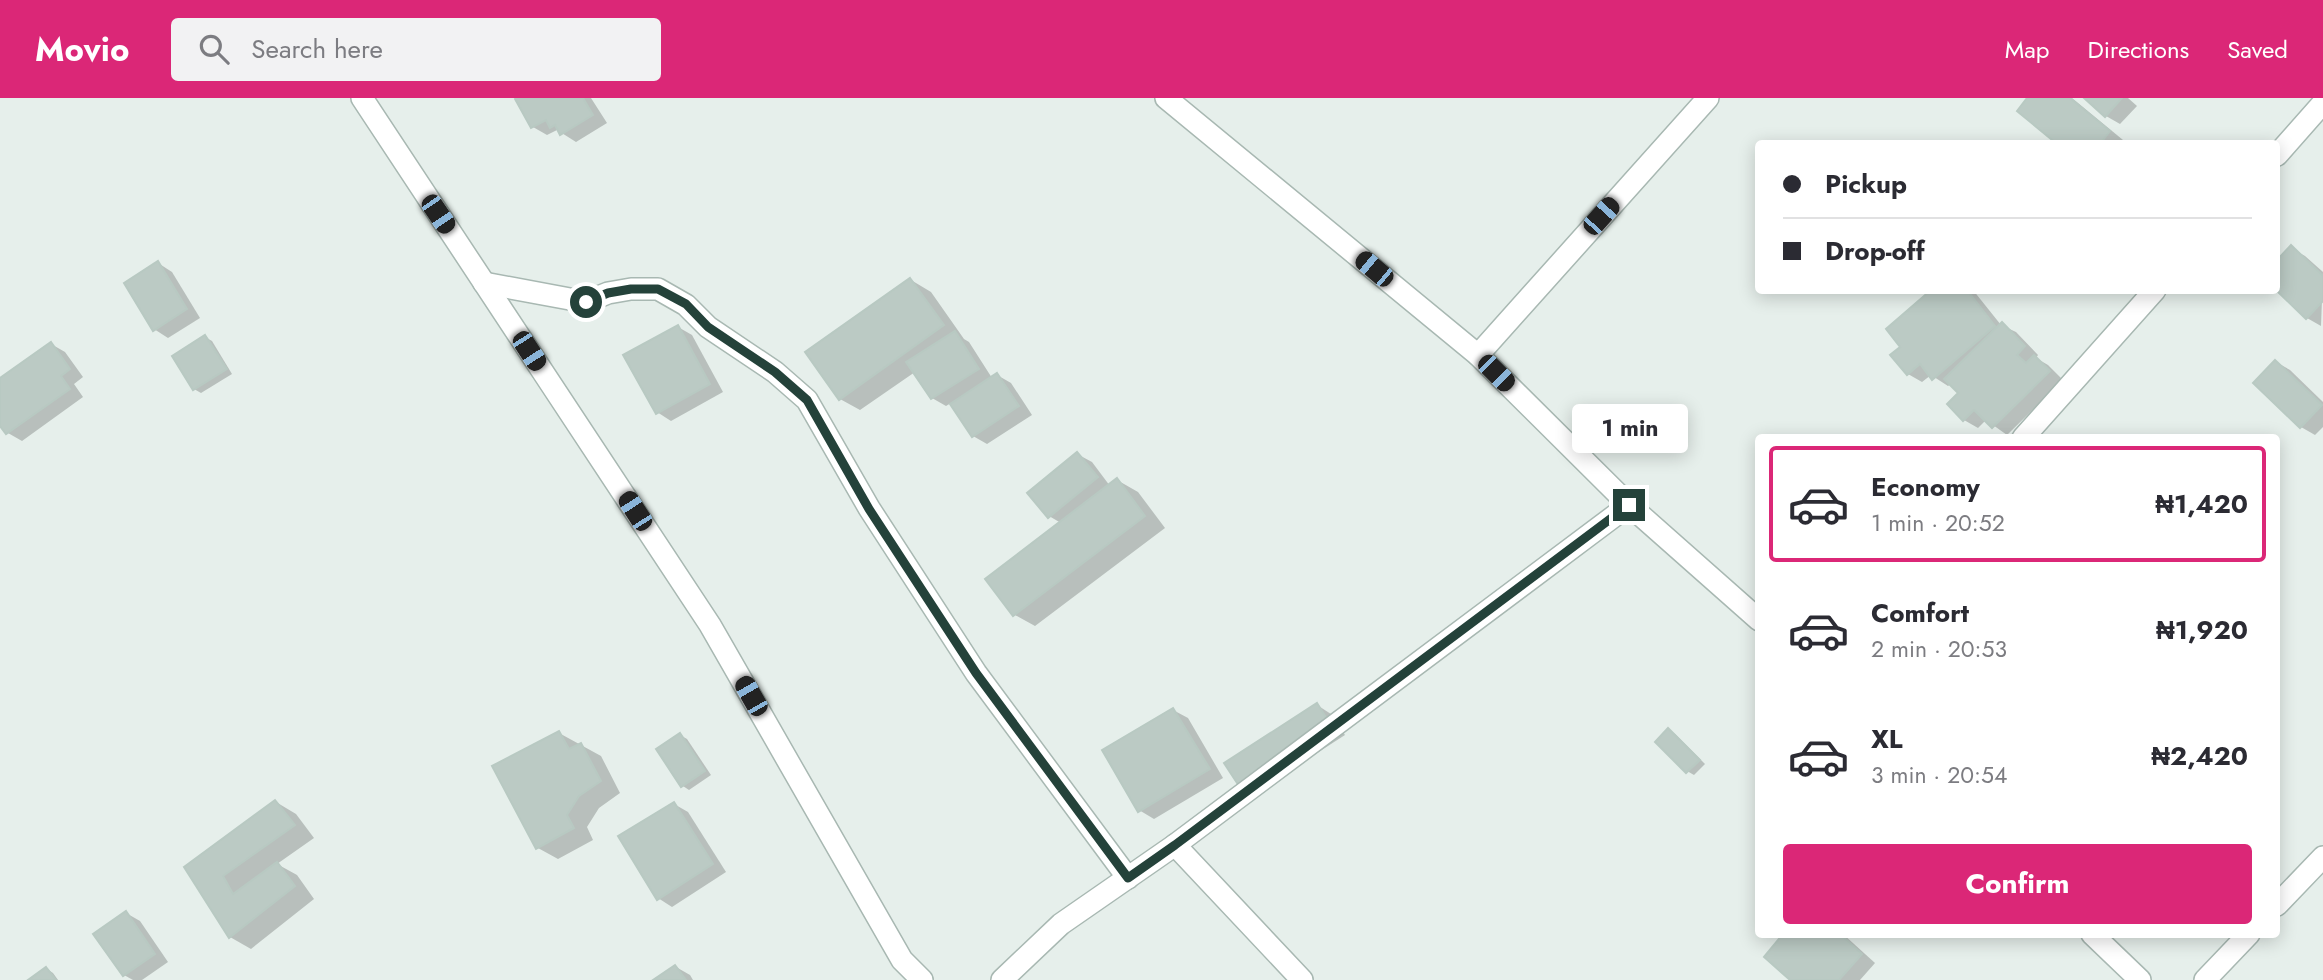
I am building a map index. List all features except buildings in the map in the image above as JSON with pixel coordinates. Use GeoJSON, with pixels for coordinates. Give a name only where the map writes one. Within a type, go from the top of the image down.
{"type":"FeatureCollection","features":[{"type":"Feature","properties":{"kind":"street"},"geometry":{"type":"LineString","coordinates":[[362,98],[710,625],[902,960],[922,980]]}},
{"type":"Feature","properties":{"kind":"street"},"geometry":{"type":"LineString","coordinates":[[1166,98],[1478,355],[1629,505],[1755,616]]}},
{"type":"Feature","properties":{"kind":"street"},"geometry":{"type":"LineString","coordinates":[[1478,355],[1708,98]]}},
{"type":"Feature","properties":{"kind":"street"},"geometry":{"type":"LineString","coordinates":[[2280,152],[2323,103]]}},
{"type":"Feature","properties":{"kind":"street"},"geometry":{"type":"LineString","coordinates":[[484,283],[586,302],[608,293],[631,289],[658,289],[686,304],[708,327],[775,372],[807,400],[869,509],[976,673],[1128,878]]}},
{"type":"Feature","properties":{"kind":"street"},"geometry":{"type":"LineString","coordinates":[[2027,434],[2151,294]]}},
{"type":"Feature","properties":{"kind":"street"},"geometry":{"type":"LineString","coordinates":[[1002,980],[1061,924],[1175,845],[1629,505]]}},
{"type":"Feature","properties":{"kind":"street"},"geometry":{"type":"LineString","coordinates":[[1175,845],[1302,980]]}},
{"type":"Feature","properties":{"kind":"street"},"geometry":{"type":"LineString","coordinates":[[2280,902],[2323,857]]}},
{"type":"Feature","properties":{"kind":"street"},"geometry":{"type":"LineString","coordinates":[[2096,938],[2140,980]]}},
{"type":"Feature","properties":{"kind":"street"},"geometry":{"type":"LineString","coordinates":[[2206,980],[2245,938]]}},
{"type":"Feature","properties":{"kind":"route"},"geometry":{"type":"LineString","coordinates":[[586,302],[608,293],[631,289],[658,289],[686,304],[708,327],[775,372],[807,400],[869,509],[976,673],[1128,878],[1629,505]]}}]}
